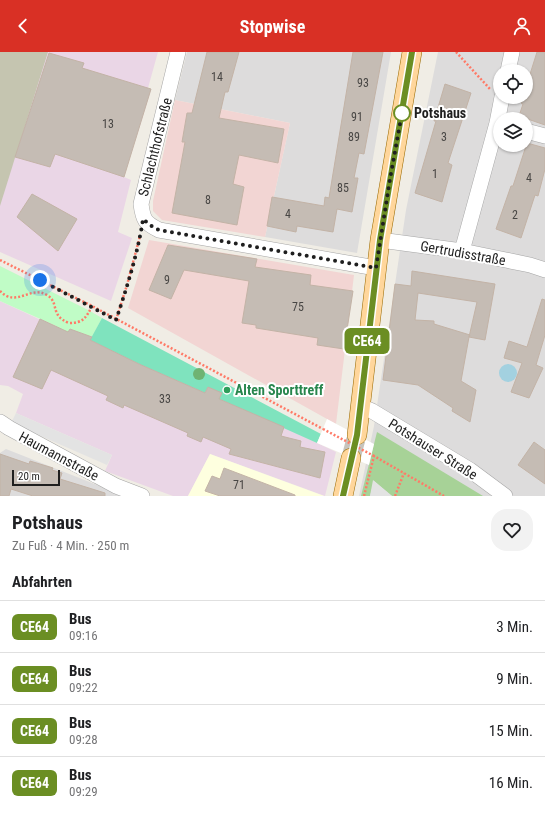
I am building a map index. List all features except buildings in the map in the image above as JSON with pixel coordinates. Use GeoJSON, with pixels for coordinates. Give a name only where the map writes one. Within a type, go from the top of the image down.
{"type":"FeatureCollection","features":[{"type":"Feature","properties":{"kind":"main road"},"geometry":{"type":"LineString","coordinates":[[357,435],[380,240],[412,52]]}},
{"type":"Feature","properties":{"kind":"main road"},"geometry":{"type":"LineString","coordinates":[[343,496],[351,458]]}},
{"type":"Feature","properties":{"kind":"street","name":"Schlachthofstraße"},"geometry":{"type":"LineString","coordinates":[[143,219],[141,204],[178,52]]}},
{"type":"Feature","properties":{"kind":"street"},"geometry":{"type":"LineString","coordinates":[[509,64],[512,52]]}},
{"type":"Feature","properties":{"kind":"street"},"geometry":{"type":"LineString","coordinates":[[533,133],[545,136]]}},
{"type":"Feature","properties":{"kind":"street"},"geometry":{"type":"LineString","coordinates":[[462,251],[493,142]]}},
{"type":"Feature","properties":{"kind":"street"},"geometry":{"type":"LineString","coordinates":[[143,219],[159,230],[376,268]]}},
{"type":"Feature","properties":{"kind":"street","name":"Gertrudisstraße"},"geometry":{"type":"LineString","coordinates":[[380,240],[462,251],[530,265],[545,270]]}},
{"type":"Feature","properties":{"kind":"street","name":"Potshauser Straße"},"geometry":{"type":"LineString","coordinates":[[360,406],[372,411],[470,470],[505,496]]}},
{"type":"Feature","properties":{"kind":"street","name":"Haumannstraße"},"geometry":{"type":"LineString","coordinates":[[0,422],[116,486],[142,496]]}},
{"type":"Feature","properties":{"kind":"path"},"geometry":{"type":"LineString","coordinates":[[456,52],[493,91]]}},
{"type":"Feature","properties":{"kind":"path"},"geometry":{"type":"LineString","coordinates":[[116,320],[129,278],[141,233],[143,219]]}},
{"type":"Feature","properties":{"kind":"path"},"geometry":{"type":"LineString","coordinates":[[0,264],[1,260],[92,306],[374,456],[444,496]]}},
{"type":"Feature","properties":{"kind":"path"},"geometry":{"type":"LineString","coordinates":[[0,291],[6,296],[13,298],[23,297],[32,293],[42,293],[51,299],[58,317],[69,323],[82,321],[87,316],[92,306]]}},
{"type":"Feature","properties":{"kind":"path"},"geometry":{"type":"LineString","coordinates":[[364,496],[374,456]]}},
{"type":"Feature","properties":{"kind":"path"},"geometry":{"type":"LineString","coordinates":[[395,496],[404,473]]}},
{"type":"Feature","properties":{"kind":"shaded area"},"geometry":{"type":"Polygon","coordinates":[[[0,52],[158,52],[148,88],[151,90],[124,177],[131,180],[118,232],[132,238],[111,301],[0,252],[0,52]]]}},
{"type":"Feature","properties":{"kind":"shaded area"},"geometry":{"type":"Polygon","coordinates":[[[0,52],[48,52],[0,206],[0,52]]]}},
{"type":"Feature","properties":{"kind":"shaded area"},"geometry":{"type":"Polygon","coordinates":[[[187,52],[391,52],[357,253],[265,237],[290,123],[175,100],[187,52]]]}},
{"type":"Feature","properties":{"kind":"shaded area"},"geometry":{"type":"Polygon","coordinates":[[[438,52],[545,52],[545,496],[359,496],[374,426],[406,210],[438,52]]]}},
{"type":"Feature","properties":{"kind":"shaded area"},"geometry":{"type":"Polygon","coordinates":[[[175,100],[290,123],[265,237],[162,220],[153,211],[153,201],[175,100]]]}},
{"type":"Feature","properties":{"kind":"shaded area"},"geometry":{"type":"Polygon","coordinates":[[[149,240],[354,275],[336,424],[128,308],[149,240]]]}},
{"type":"Feature","properties":{"kind":"shaded area"},"geometry":{"type":"Polygon","coordinates":[[[0,301],[56,327],[65,338],[70,329],[92,337],[90,340],[222,393],[220,399],[336,452],[325,496],[210,454],[188,496],[173,496],[105,471],[112,455],[16,413],[23,394],[8,386],[0,385],[0,301]]]}},
{"type":"Feature","properties":{"kind":"shaded area"},"geometry":{"type":"Polygon","coordinates":[[[16,413],[112,455],[107,465],[11,423],[16,413]]]}},
{"type":"Feature","properties":{"kind":"shaded area"},"geometry":{"type":"Polygon","coordinates":[[[6,449],[125,496],[0,496],[0,453],[6,449]]]}},
{"type":"Feature","properties":{"kind":"shaded area"},"geometry":{"type":"Polygon","coordinates":[[[210,454],[324,496],[188,496],[210,454]]]}},
{"type":"Feature","properties":{"kind":"shaded area"},"geometry":{"type":"Polygon","coordinates":[[[373,480],[392,496],[370,496],[373,480]]]}},
{"type":"Feature","properties":{"kind":"green space"},"geometry":{"type":"Polygon","coordinates":[[[0,266],[102,318],[92,337],[70,329],[65,339],[56,326],[0,301],[0,266]]]}},
{"type":"Feature","properties":{"kind":"green space","name":"Alten Sporttreff"},"geometry":{"type":"Polygon","coordinates":[[[102,318],[321,434],[317,443],[219,399],[221,393],[208,387],[205,393],[139,364],[90,340],[102,318]]]}},
{"type":"Feature","properties":{"kind":"green space"},"geometry":{"type":"Polygon","coordinates":[[[377,432],[483,496],[392,496],[374,481],[370,496],[361,496],[377,432]]]}},
{"type":"Feature","properties":{"kind":"water"},"geometry":{"type":"Polygon","coordinates":[[[508,364],[514,367],[517,373],[514,379],[508,382],[502,379],[499,373],[502,367],[508,364]]]}},
{"type":"Feature","properties":{"kind":"pier"},"geometry":{"type":"Polygon","coordinates":[[[327,419],[374,444],[369,465],[317,443],[327,419]]]}},
{"type":"Feature","properties":{"kind":"tunnel"},"geometry":{"type":"LineString","coordinates":[[351,458],[357,435]]}},
{"type":"Feature","properties":{"kind":"bus line","name":"CE64"},"geometry":{"type":"LineString","coordinates":[[343,496],[357,435],[366,347],[380,240],[412,52]]}},
{"type":"Feature","properties":{"kind":"place","name":"Potshaus"},"geometry":{"type":"Point","coordinates":[402,113]}},
{"type":"Feature","properties":{"kind":"place","name":"Alten Sporttreff"},"geometry":{"type":"Point","coordinates":[227,390]}},
{"type":"Feature","properties":{"kind":"route"},"geometry":{"type":"LineString","coordinates":[[40,280],[92,306],[116,320],[141,233],[143,219],[159,230],[376,268],[402,113]]}}]}
